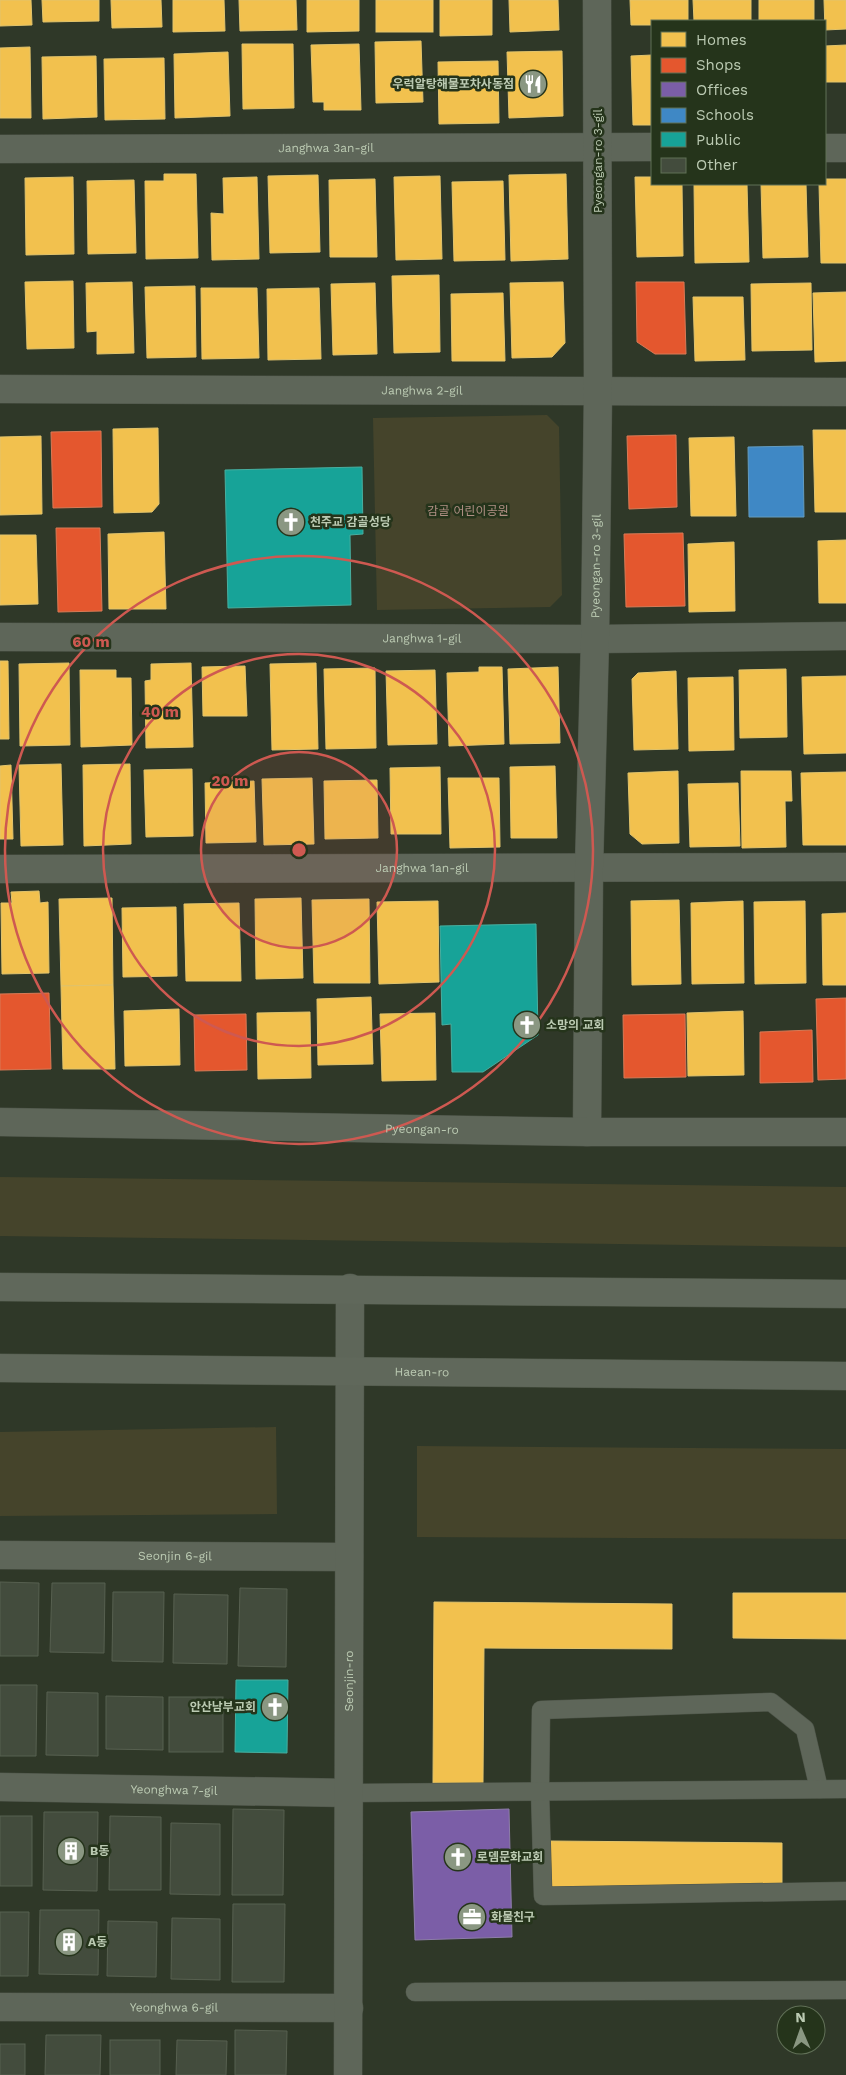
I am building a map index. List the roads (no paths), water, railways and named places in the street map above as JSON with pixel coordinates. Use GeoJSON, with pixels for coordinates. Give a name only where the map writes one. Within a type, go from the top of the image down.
{"type":"FeatureCollection","features":[{"type":"Feature","properties":{"kind":"main road"},"geometry":{"type":"LineString","coordinates":[[0,1286],[846,1294]]}},
{"type":"Feature","properties":{"kind":"main road","name":"Haean-ro"},"geometry":{"type":"LineString","coordinates":[[0,1368],[846,1376]]}},
{"type":"Feature","properties":{"kind":"street","name":"Pyeongan-ro 3-gil"},"geometry":{"type":"LineString","coordinates":[[587,1132],[588,868],[595,639],[598,391],[597,0]]}},
{"type":"Feature","properties":{"kind":"street","name":"Janghwa 3an-gil"},"geometry":{"type":"LineString","coordinates":[[0,149],[651,147]]}},
{"type":"Feature","properties":{"kind":"street"},"geometry":{"type":"LineString","coordinates":[[826,148],[846,148]]}},
{"type":"Feature","properties":{"kind":"street","name":"Janghwa 2-gil"},"geometry":{"type":"LineString","coordinates":[[0,389],[846,392]]}},
{"type":"Feature","properties":{"kind":"street","name":"Janghwa 1-gil"},"geometry":{"type":"LineString","coordinates":[[0,636],[595,639],[846,636]]}},
{"type":"Feature","properties":{"kind":"street","name":"Janghwa 1an-gil"},"geometry":{"type":"LineString","coordinates":[[0,869],[846,867]]}},
{"type":"Feature","properties":{"kind":"street","name":"Pyeongan-ro"},"geometry":{"type":"LineString","coordinates":[[0,1122],[587,1132],[846,1132]]}},
{"type":"Feature","properties":{"kind":"street","name":"Seonjin-ro"},"geometry":{"type":"LineString","coordinates":[[348,2075],[350,1288]]}},
{"type":"Feature","properties":{"kind":"street","name":"Seonjin 6-gil"},"geometry":{"type":"LineString","coordinates":[[0,1555],[349,1557]]}},
{"type":"Feature","properties":{"kind":"street","name":"Yeonghwa 7-gil"},"geometry":{"type":"LineString","coordinates":[[0,1788],[348,1793]]}},
{"type":"Feature","properties":{"kind":"street","name":"Yeonghwa 6-gil"},"geometry":{"type":"LineString","coordinates":[[0,2008],[349,2008]]}},
{"type":"Feature","properties":{"kind":"lane"},"geometry":{"type":"LineString","coordinates":[[819,1789],[805,1729],[771,1702],[540,1710],[543,1896],[846,1891]]}},
{"type":"Feature","properties":{"kind":"lane"},"geometry":{"type":"LineString","coordinates":[[348,1793],[846,1789]]}},
{"type":"Feature","properties":{"kind":"lane"},"geometry":{"type":"LineString","coordinates":[[415,1992],[846,1990]]}},
{"type":"Feature","properties":{"kind":"place","name":"우럭알탕해물포차사동점"},"geometry":{"type":"Point","coordinates":[533,84]}},
{"type":"Feature","properties":{"kind":"place","name":"천주교 감골성당"},"geometry":{"type":"Point","coordinates":[291,522]}},
{"type":"Feature","properties":{"kind":"place","name":"소망의 교회"},"geometry":{"type":"Point","coordinates":[527,1025]}},
{"type":"Feature","properties":{"kind":"place","name":"안산남부교회"},"geometry":{"type":"Point","coordinates":[275,1707]}},
{"type":"Feature","properties":{"kind":"place","name":"B동"},"geometry":{"type":"Point","coordinates":[71,1851]}},
{"type":"Feature","properties":{"kind":"place","name":"로뎀문화교회"},"geometry":{"type":"Point","coordinates":[458,1857]}},
{"type":"Feature","properties":{"kind":"place","name":"화물친구"},"geometry":{"type":"Point","coordinates":[472,1917]}},
{"type":"Feature","properties":{"kind":"place","name":"A동"},"geometry":{"type":"Point","coordinates":[69,1942]}},
{"type":"Feature","properties":{"kind":"park label","name":"감골 어린이공원"},"geometry":{"type":"Point","coordinates":[468,511]}}]}
